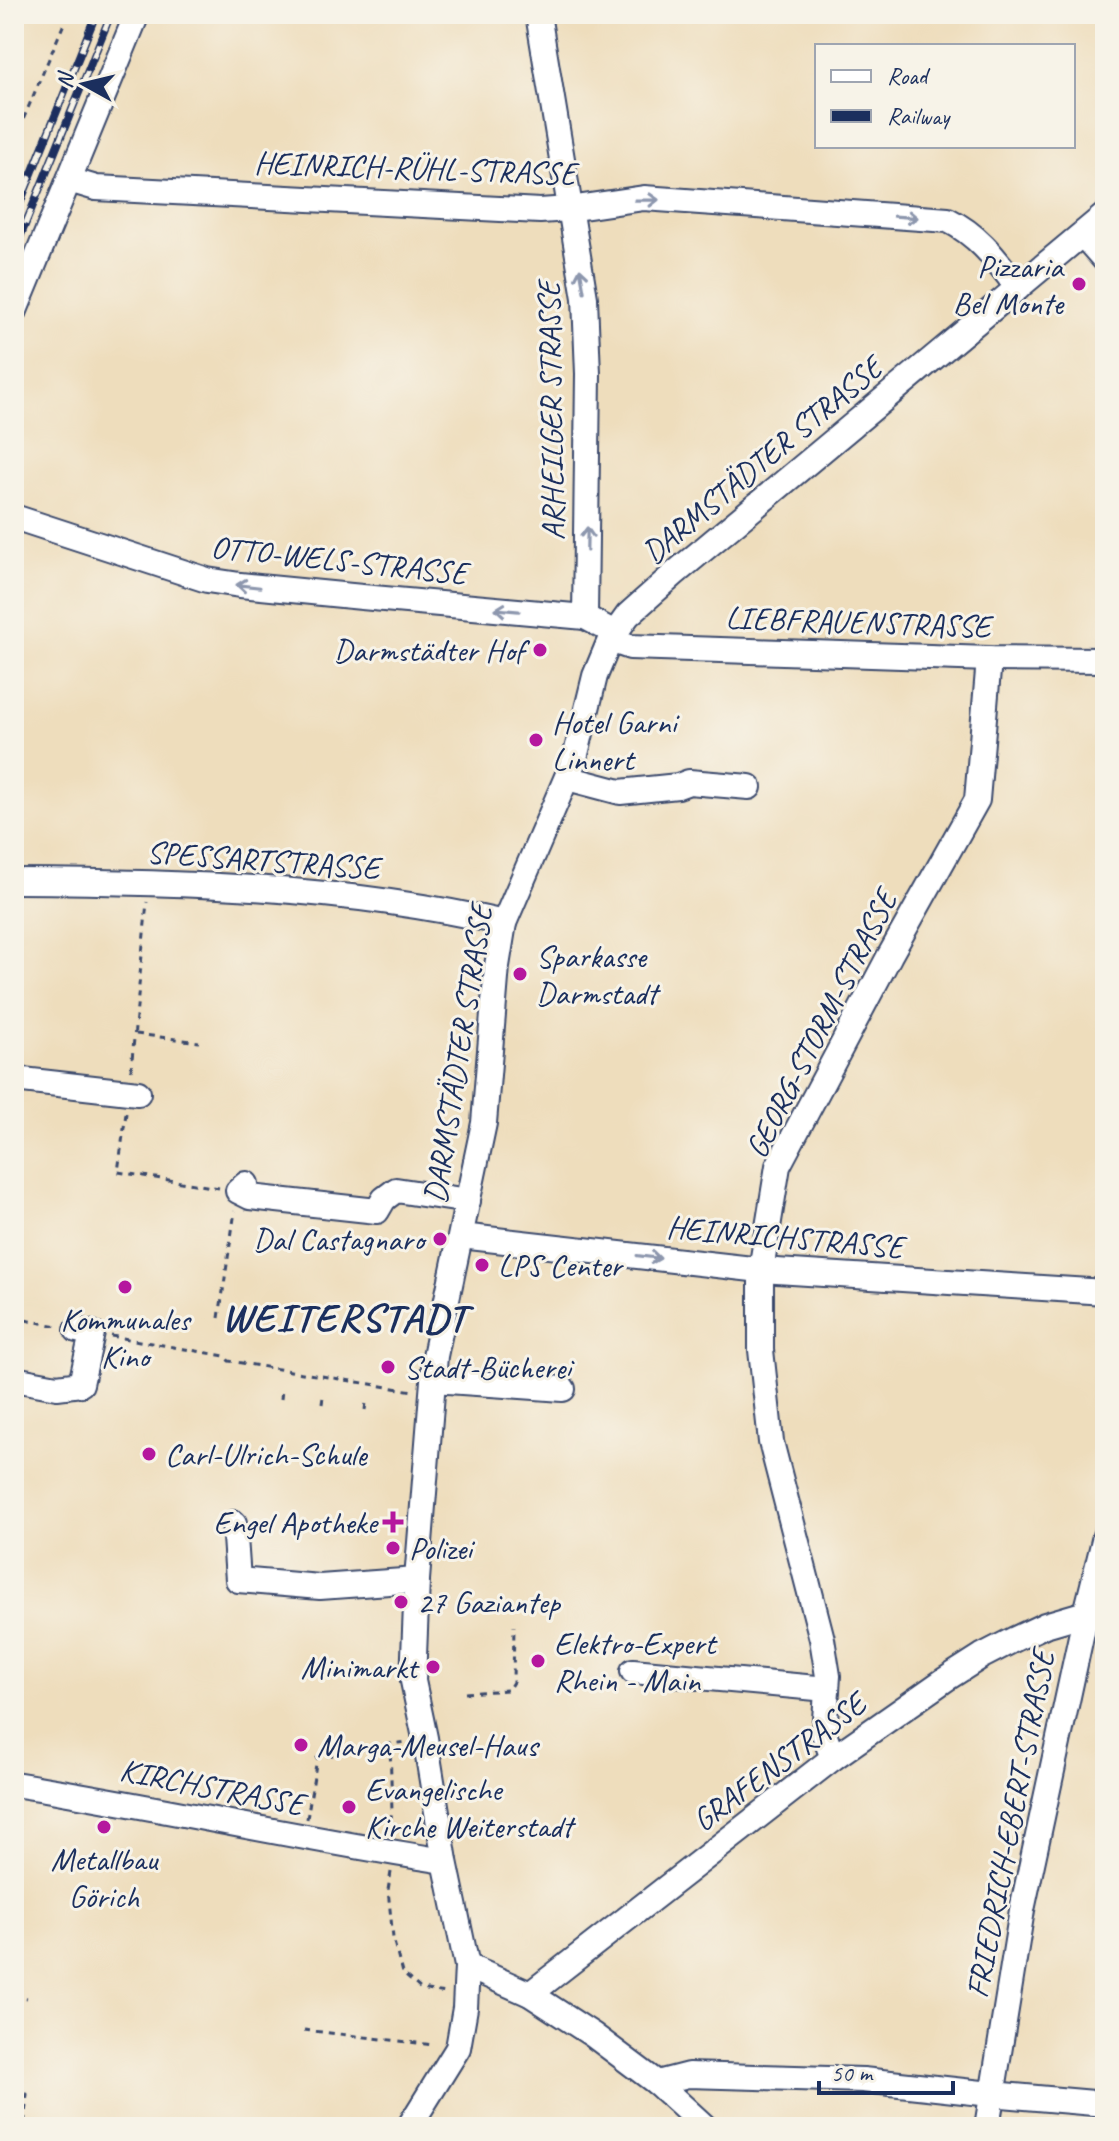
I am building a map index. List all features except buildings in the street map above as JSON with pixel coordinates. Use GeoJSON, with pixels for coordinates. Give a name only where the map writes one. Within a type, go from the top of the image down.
{"type":"FeatureCollection","features":[{"type":"Feature","properties":{"kind":"street"},"geometry":{"type":"LineString","coordinates":[[14,313],[137,14]]}},
{"type":"Feature","properties":{"kind":"street","name":"ARHEILGER STRASSE"},"geometry":{"type":"LineString","coordinates":[[538,14],[585,298],[588,345],[585,617]]}},
{"type":"Feature","properties":{"kind":"street","name":"HEINRICH-RÜHL-STRASSE"},"geometry":{"type":"LineString","coordinates":[[69,180],[88,187],[540,211],[644,198],[948,220],[965,229],[986,247],[1018,288]]}},
{"type":"Feature","properties":{"kind":"street","name":"DARMSTÄDTER STRASSE"},"geometry":{"type":"LineString","coordinates":[[409,2127],[458,2048],[466,1996],[467,1966],[413,1681],[417,1580],[435,1356],[484,1123],[497,966],[504,923],[575,758],[595,676],[612,636],[628,615],[1105,215]]}},
{"type":"Feature","properties":{"kind":"street"},"geometry":{"type":"LineString","coordinates":[[1083,235],[1105,260]]}},
{"type":"Feature","properties":{"kind":"street","name":"OTTO-WELS-STRASSE"},"geometry":{"type":"LineString","coordinates":[[14,517],[207,580],[465,613],[585,617],[612,636]]}},
{"type":"Feature","properties":{"kind":"street","name":"LIEBFRAUENSTRASSE"},"geometry":{"type":"LineString","coordinates":[[612,636],[630,647],[1105,660]]}},
{"type":"Feature","properties":{"kind":"street","name":"GEORG-STORM-STRASSE"},"geometry":{"type":"LineString","coordinates":[[833,1758],[824,1734],[828,1676],[822,1639],[771,1442],[761,1350],[761,1270],[778,1166],[895,944],[977,800],[989,659]]}},
{"type":"Feature","properties":{"kind":"street"},"geometry":{"type":"LineString","coordinates":[[567,778],[620,792],[689,782],[749,787]]}},
{"type":"Feature","properties":{"kind":"street","name":"SPESSARTSTRASSE"},"geometry":{"type":"LineString","coordinates":[[14,881],[149,882],[244,888],[454,911],[504,923]]}},
{"type":"Feature","properties":{"kind":"street"},"geometry":{"type":"LineString","coordinates":[[14,1079],[133,1093]]}},
{"type":"Feature","properties":{"kind":"street"},"geometry":{"type":"LineString","coordinates":[[242,1187],[250,1197],[377,1211],[384,1199],[396,1190],[468,1201]]}},
{"type":"Feature","properties":{"kind":"street","name":"HEINRICHSTRASSE"},"geometry":{"type":"LineString","coordinates":[[461,1236],[761,1270],[1105,1292]]}},
{"type":"Feature","properties":{"kind":"street"},"geometry":{"type":"LineString","coordinates":[[14,1379],[57,1387],[81,1384],[86,1334]]}},
{"type":"Feature","properties":{"kind":"street"},"geometry":{"type":"LineString","coordinates":[[432,1387],[563,1389]]}},
{"type":"Feature","properties":{"kind":"street"},"geometry":{"type":"LineString","coordinates":[[234,1523],[238,1580],[320,1587],[417,1580]]}},
{"type":"Feature","properties":{"kind":"street","name":"FRIEDRICH-EBERT-STRASSE"},"geometry":{"type":"LineString","coordinates":[[987,2127],[1022,1910],[1105,1536]]}},
{"type":"Feature","properties":{"kind":"street","name":"GRAFENSTRASSE"},"geometry":{"type":"LineString","coordinates":[[530,1994],[833,1758],[982,1656],[1045,1625],[1086,1613]]}},
{"type":"Feature","properties":{"kind":"street"},"geometry":{"type":"LineString","coordinates":[[633,1671],[827,1689]]}},
{"type":"Feature","properties":{"kind":"street","name":"KIRCHSTRASSE"},"geometry":{"type":"LineString","coordinates":[[14,1784],[445,1861]]}},
{"type":"Feature","properties":{"kind":"street"},"geometry":{"type":"LineString","coordinates":[[467,1966],[530,1994],[593,2035],[657,2083],[705,2127]]}},
{"type":"Feature","properties":{"kind":"street"},"geometry":{"type":"LineString","coordinates":[[657,2083],[688,2075],[863,2080],[1105,2104]]}},
{"type":"Feature","properties":{"kind":"path"},"geometry":{"type":"LineString","coordinates":[[14,141],[68,14]]}},
{"type":"Feature","properties":{"kind":"path"},"geometry":{"type":"LineString","coordinates":[[149,882],[133,1093],[118,1172],[242,1187],[219,1318]]}},
{"type":"Feature","properties":{"kind":"path"},"geometry":{"type":"LineString","coordinates":[[136,1034],[199,1042]]}},
{"type":"Feature","properties":{"kind":"path"},"geometry":{"type":"LineString","coordinates":[[14,1318],[86,1334],[225,1356],[229,1361],[432,1387]]}},
{"type":"Feature","properties":{"kind":"path"},"geometry":{"type":"LineString","coordinates":[[281,1399],[282,1390]]}},
{"type":"Feature","properties":{"kind":"path"},"geometry":{"type":"LineString","coordinates":[[322,1404],[323,1397]]}},
{"type":"Feature","properties":{"kind":"path"},"geometry":{"type":"LineString","coordinates":[[365,1410],[366,1403]]}},
{"type":"Feature","properties":{"kind":"path"},"geometry":{"type":"LineString","coordinates":[[465,1693],[508,1690],[513,1682],[514,1626]]}},
{"type":"Feature","properties":{"kind":"path"},"geometry":{"type":"LineString","coordinates":[[304,1837],[317,1758],[425,1738]]}},
{"type":"Feature","properties":{"kind":"path"},"geometry":{"type":"LineString","coordinates":[[390,1744],[392,1812],[388,1890],[393,1938],[402,1973],[421,1989],[466,1996]]}},
{"type":"Feature","properties":{"kind":"path"},"geometry":{"type":"LineString","coordinates":[[14,1996],[27,1998]]}},
{"type":"Feature","properties":{"kind":"path"},"geometry":{"type":"LineString","coordinates":[[304,2030],[458,2048]]}},
{"type":"Feature","properties":{"kind":"path"},"geometry":{"type":"LineString","coordinates":[[14,2094],[27,2094],[24,2127]]}},
{"type":"Feature","properties":{"kind":"railway"},"geometry":{"type":"LineString","coordinates":[[14,218],[96,14]]}},
{"type":"Feature","properties":{"kind":"railway"},"geometry":{"type":"LineString","coordinates":[[14,252],[111,14]]}},
{"type":"Feature","properties":{"kind":"place","name":"Pizzaria Bel Monte"},"geometry":{"type":"Point","coordinates":[1079,284]}},
{"type":"Feature","properties":{"kind":"place","name":"Darmstädter Hof"},"geometry":{"type":"Point","coordinates":[540,650]}},
{"type":"Feature","properties":{"kind":"place","name":"Hotel Garni Linnert"},"geometry":{"type":"Point","coordinates":[536,740]}},
{"type":"Feature","properties":{"kind":"place","name":"Sparkasse Darmstadt"},"geometry":{"type":"Point","coordinates":[520,974]}},
{"type":"Feature","properties":{"kind":"place","name":"Dal Castagnaro"},"geometry":{"type":"Point","coordinates":[440,1239]}},
{"type":"Feature","properties":{"kind":"place","name":"LPS Center"},"geometry":{"type":"Point","coordinates":[482,1265]}},
{"type":"Feature","properties":{"kind":"place","name":"Kommunales Kino"},"geometry":{"type":"Point","coordinates":[125,1287]}},
{"type":"Feature","properties":{"kind":"place","name":"Stadt-Bücherei"},"geometry":{"type":"Point","coordinates":[388,1367]}},
{"type":"Feature","properties":{"kind":"place","name":"Carl-Ulrich-Schule"},"geometry":{"type":"Point","coordinates":[149,1454]}},
{"type":"Feature","properties":{"kind":"place","name":"Engel Apotheke"},"geometry":{"type":"Point","coordinates":[393,1522]}},
{"type":"Feature","properties":{"kind":"place","name":"Polizei"},"geometry":{"type":"Point","coordinates":[393,1548]}},
{"type":"Feature","properties":{"kind":"place","name":"27 Gaziantep"},"geometry":{"type":"Point","coordinates":[401,1602]}},
{"type":"Feature","properties":{"kind":"place","name":"Elektro-Expert Rhein - Main"},"geometry":{"type":"Point","coordinates":[538,1661]}},
{"type":"Feature","properties":{"kind":"place","name":"Minimarkt"},"geometry":{"type":"Point","coordinates":[433,1667]}},
{"type":"Feature","properties":{"kind":"place","name":"Marga-Meusel-Haus"},"geometry":{"type":"Point","coordinates":[301,1745]}},
{"type":"Feature","properties":{"kind":"place","name":"Evangelische Kirche Weiterstadt"},"geometry":{"type":"Point","coordinates":[349,1807]}},
{"type":"Feature","properties":{"kind":"place","name":"Metallbau Görich"},"geometry":{"type":"Point","coordinates":[104,1827]}},
{"type":"Feature","properties":{"kind":"district","name":"WEITERSTADT"},"geometry":{"type":"Point","coordinates":[345,1318]}}]}
